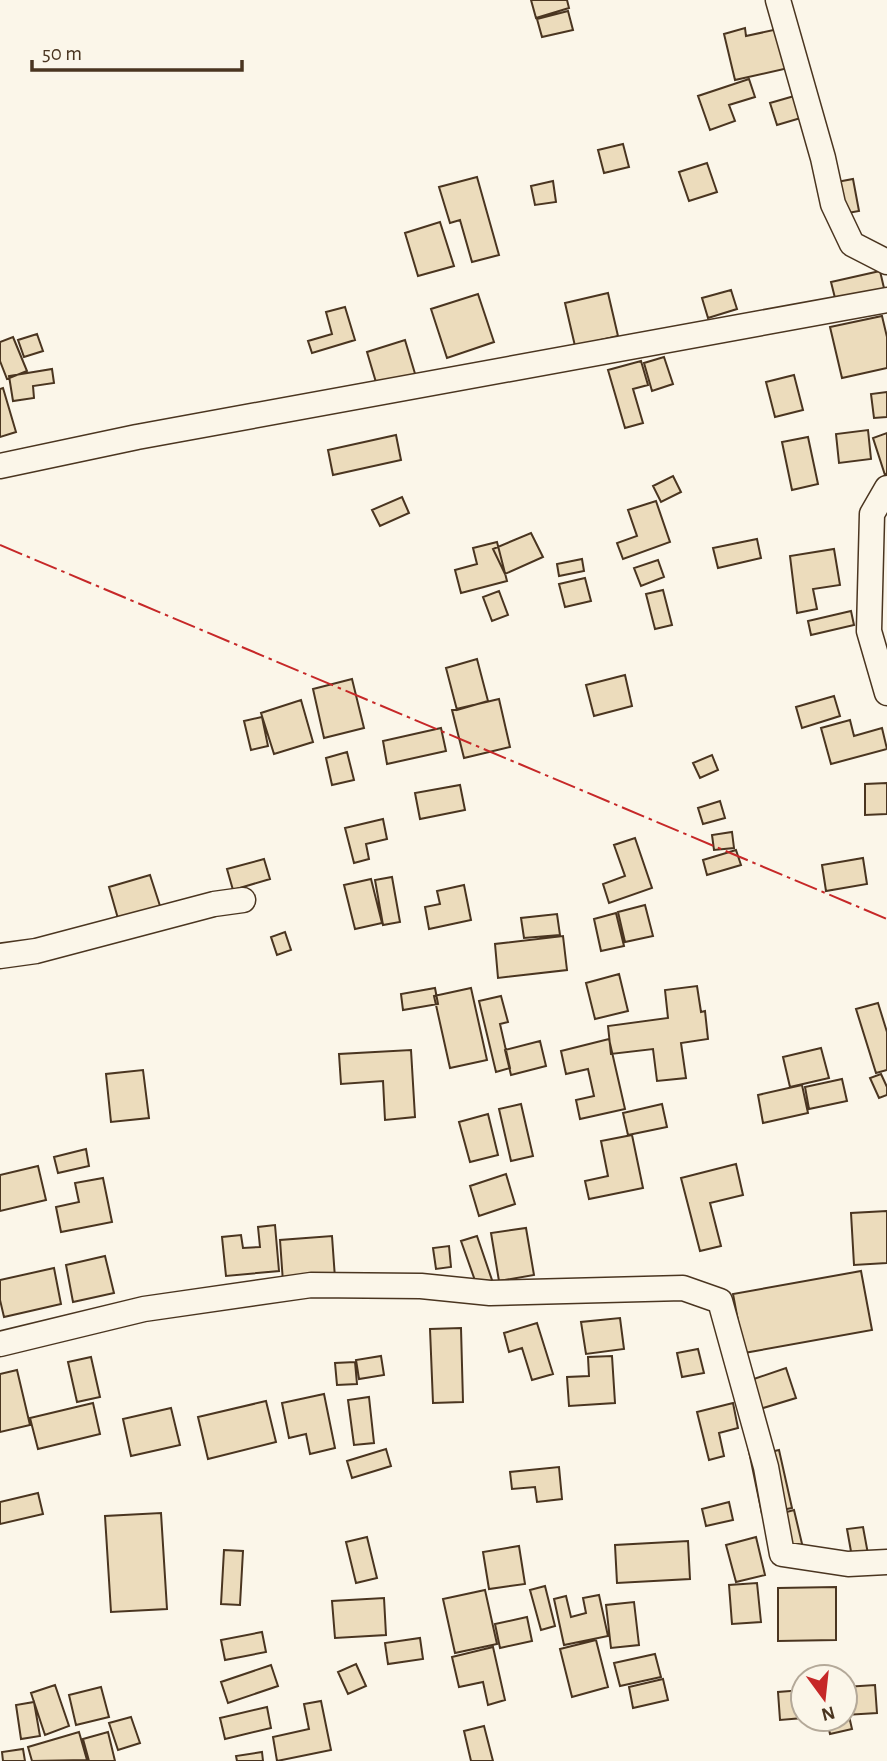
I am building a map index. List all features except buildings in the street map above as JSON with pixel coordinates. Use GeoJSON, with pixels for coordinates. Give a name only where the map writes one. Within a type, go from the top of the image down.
{"type":"FeatureCollection","features":[{"type":"Feature","properties":{"kind":"street"},"geometry":{"type":"LineString","coordinates":[[778,0],[813,117],[833,204],[852,244],[887,262]]}},
{"type":"Feature","properties":{"kind":"street"},"geometry":{"type":"LineString","coordinates":[[0,466],[177,430],[887,300]]}},
{"type":"Feature","properties":{"kind":"street"},"geometry":{"type":"LineString","coordinates":[[887,488],[872,514],[869,631],[887,694]]}},
{"type":"Feature","properties":{"kind":"street"},"geometry":{"type":"LineString","coordinates":[[0,956],[36,951],[214,904],[243,900]]}},
{"type":"Feature","properties":{"kind":"street"},"geometry":{"type":"LineString","coordinates":[[0,1344],[144,1309],[311,1285],[421,1286],[490,1293],[683,1288],[720,1301],[766,1467],[782,1554],[848,1564],[887,1562]]}},
{"type":"Feature","properties":{"kind":"power"},"geometry":{"type":"LineString","coordinates":[[0,545],[887,919]]}}]}
